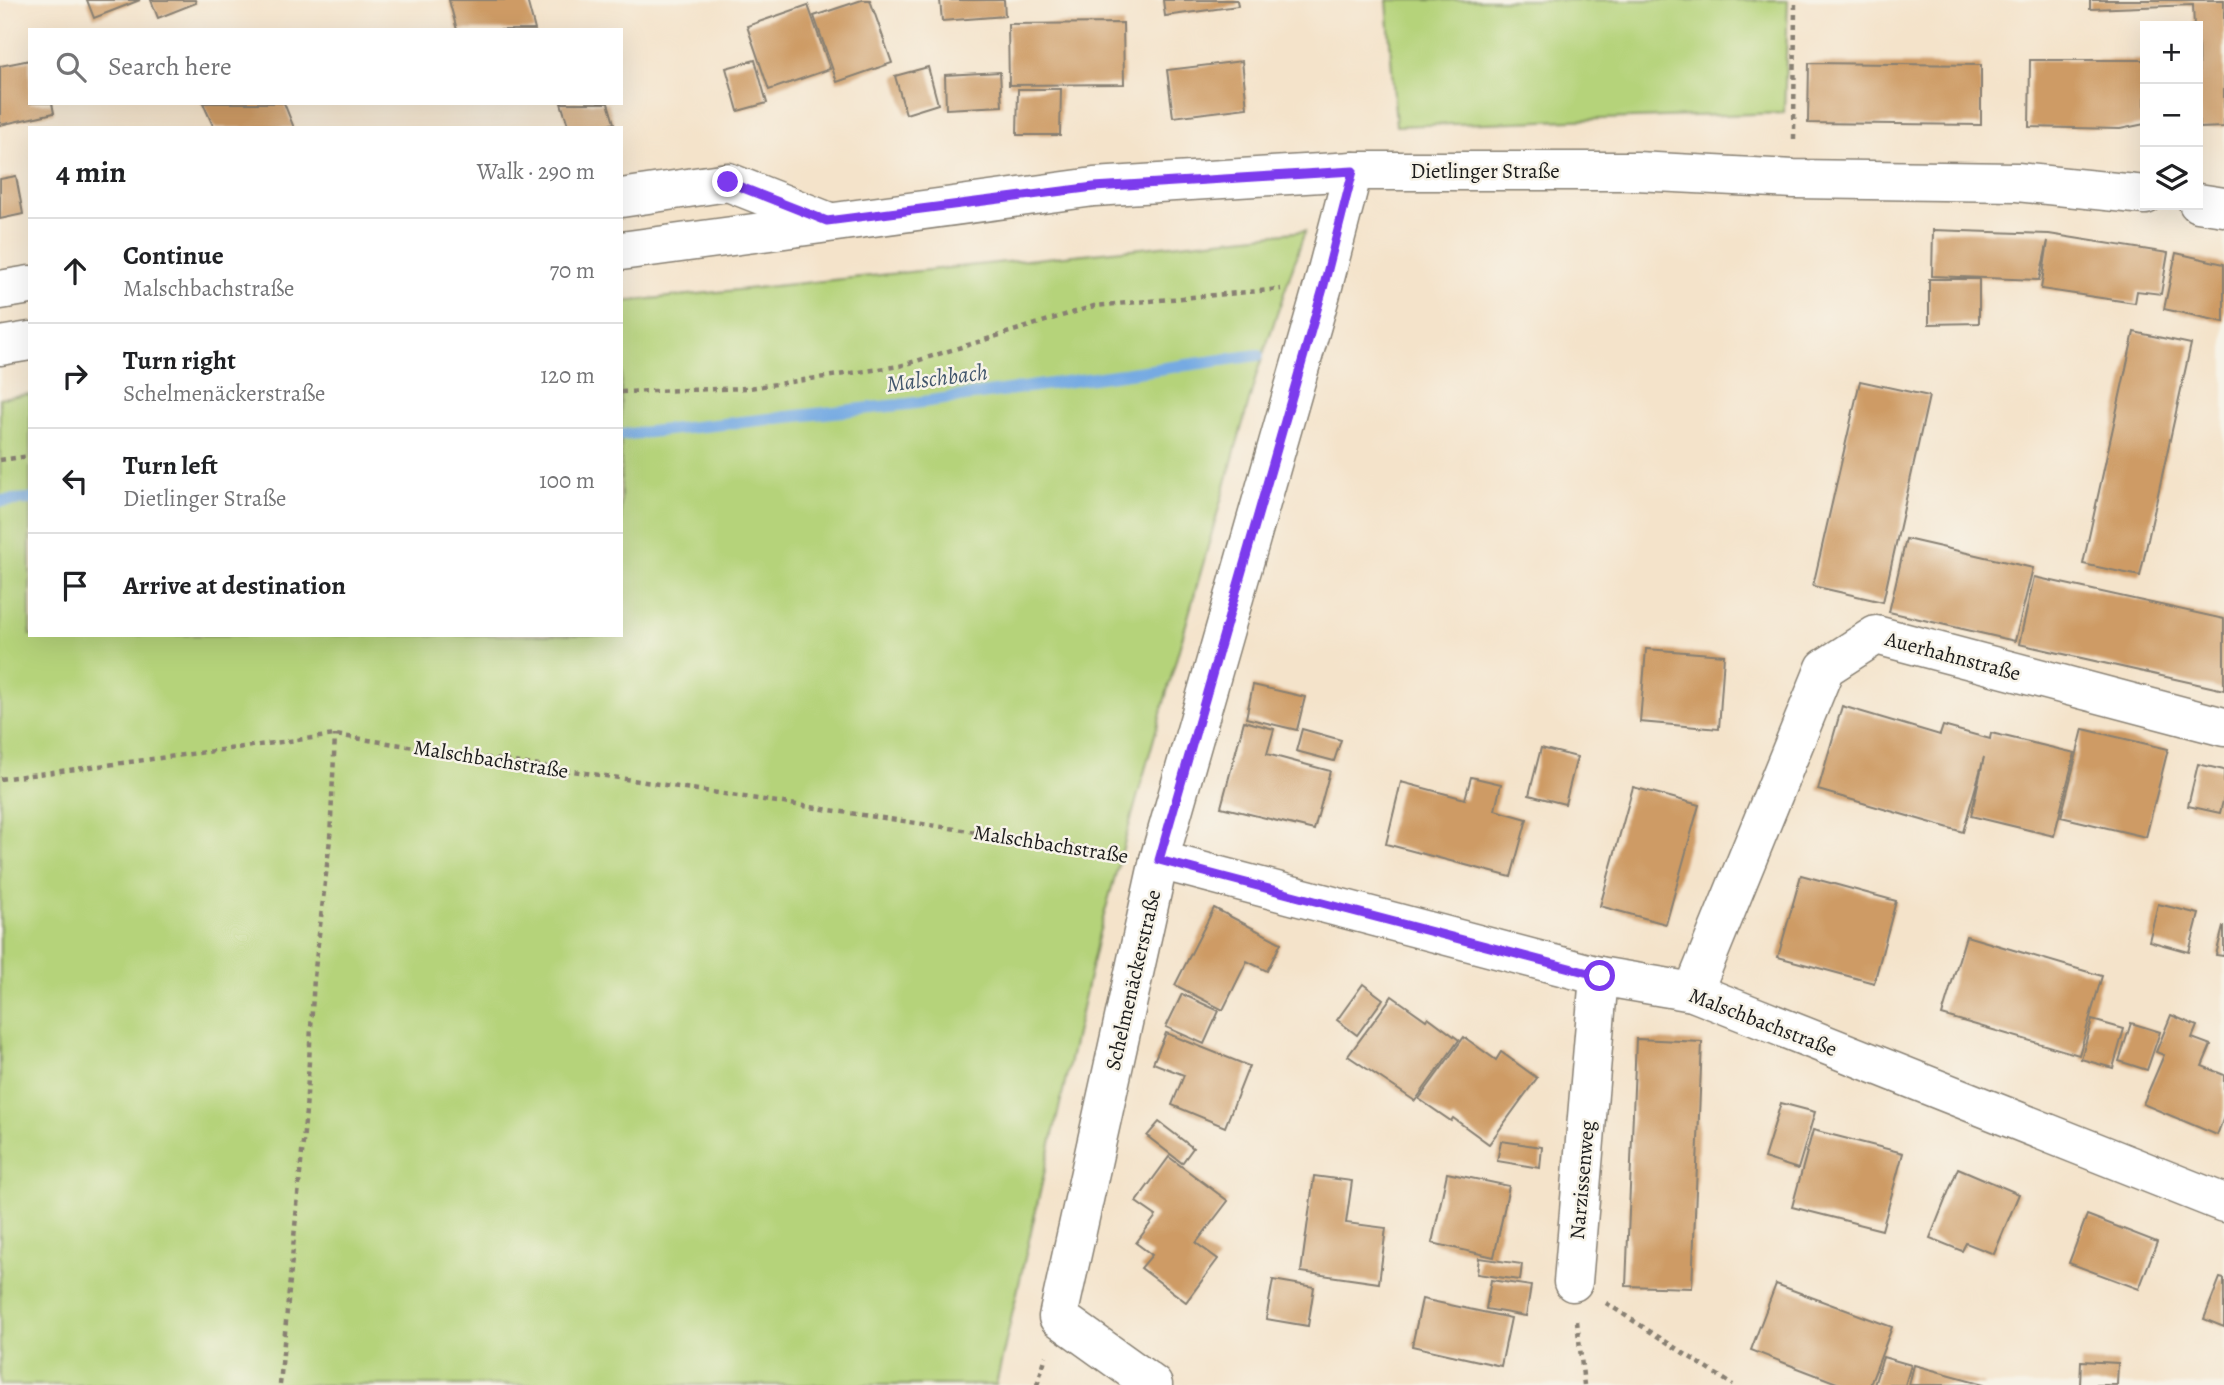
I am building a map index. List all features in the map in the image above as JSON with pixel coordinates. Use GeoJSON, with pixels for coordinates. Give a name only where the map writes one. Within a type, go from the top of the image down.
{"type":"FeatureCollection","features":[{"type":"Feature","properties":{"kind":"street","name":"Dietlinger Straße"},"geometry":{"type":"LineString","coordinates":[[623,251],[1094,187],[1353,171],[1636,171],[1794,179],[2017,182],[2140,194]]}},
{"type":"Feature","properties":{"kind":"street","name":"Schelmenäckerstraße"},"geometry":{"type":"LineString","coordinates":[[1153,1385],[1058,1317],[1159,860],[1324,285],[1353,171]]}},
{"type":"Feature","properties":{"kind":"street","name":"Dietlinger Straße"},"geometry":{"type":"LineString","coordinates":[[623,198],[728,182],[827,221]]}},
{"type":"Feature","properties":{"kind":"street"},"geometry":{"type":"LineString","coordinates":[[2203,204],[2224,207]]}},
{"type":"Feature","properties":{"kind":"street"},"geometry":{"type":"LineString","coordinates":[[0,290],[28,285]]}},
{"type":"Feature","properties":{"kind":"street"},"geometry":{"type":"LineString","coordinates":[[0,346],[28,341]]}},
{"type":"Feature","properties":{"kind":"street","name":"Auerhahnstraße"},"geometry":{"type":"LineString","coordinates":[[1693,992],[1825,668],[1876,635],[2224,727]]}},
{"type":"Feature","properties":{"kind":"street","name":"Malschbachstraße"},"geometry":{"type":"LineString","coordinates":[[1159,860],[1600,976],[1693,992],[2224,1203]]}},
{"type":"Feature","properties":{"kind":"street","name":"Narzissenweg"},"geometry":{"type":"LineString","coordinates":[[1573,1282],[1600,976]]}},
{"type":"Feature","properties":{"kind":"path"},"geometry":{"type":"LineString","coordinates":[[1794,179],[1795,0]]}},
{"type":"Feature","properties":{"kind":"path"},"geometry":{"type":"LineString","coordinates":[[623,392],[749,388],[900,366],[1094,306],[1324,285]]}},
{"type":"Feature","properties":{"kind":"path"},"geometry":{"type":"LineString","coordinates":[[0,460],[28,456]]}},
{"type":"Feature","properties":{"kind":"path"},"geometry":{"type":"LineString","coordinates":[[279,1385],[306,1111],[314,978],[330,839],[335,735]]}},
{"type":"Feature","properties":{"kind":"path","name":"Malschbachstraße"},"geometry":{"type":"LineString","coordinates":[[0,779],[335,735],[1159,860]]}},
{"type":"Feature","properties":{"kind":"path"},"geometry":{"type":"LineString","coordinates":[[1573,1282],[1584,1385]]}},
{"type":"Feature","properties":{"kind":"path"},"geometry":{"type":"LineString","coordinates":[[1573,1282],[1733,1385]]}},
{"type":"Feature","properties":{"kind":"green space"},"geometry":{"type":"Polygon","coordinates":[[[1387,0],[1788,0],[1784,113],[1396,126],[1387,0]]]}},
{"type":"Feature","properties":{"kind":"green space"},"geometry":{"type":"Polygon","coordinates":[[[1305,231],[1257,373],[1099,933],[996,1385],[0,1385],[0,398],[28,394],[28,637],[623,637],[623,302],[1305,231]]]}},
{"type":"Feature","properties":{"kind":"building"},"geometry":{"type":"Polygon","coordinates":[[[87,0],[140,0],[94,18],[87,0]]]}},
{"type":"Feature","properties":{"kind":"building"},"geometry":{"type":"Polygon","coordinates":[[[151,0],[195,0],[196,3],[158,18],[151,0]]]}},
{"type":"Feature","properties":{"kind":"building"},"geometry":{"type":"Polygon","coordinates":[[[449,0],[527,0],[534,28],[456,28],[449,0]]]}},
{"type":"Feature","properties":{"kind":"building"},"geometry":{"type":"Polygon","coordinates":[[[862,0],[870,0],[892,63],[837,82],[814,16],[862,0]]]}},
{"type":"Feature","properties":{"kind":"building"},"geometry":{"type":"Polygon","coordinates":[[[940,0],[1004,0],[1005,16],[942,21],[940,0]]]}},
{"type":"Feature","properties":{"kind":"building"},"geometry":{"type":"Polygon","coordinates":[[[1163,0],[1237,0],[1238,6],[1165,16],[1163,0]]]}},
{"type":"Feature","properties":{"kind":"building"},"geometry":{"type":"Polygon","coordinates":[[[2090,0],[2224,0],[2224,127],[2203,128],[2203,21],[2194,21],[2193,5],[2090,9],[2090,0]]]}},
{"type":"Feature","properties":{"kind":"building"},"geometry":{"type":"Polygon","coordinates":[[[808,5],[830,69],[769,90],[747,26],[808,5]]]}},
{"type":"Feature","properties":{"kind":"building"},"geometry":{"type":"Polygon","coordinates":[[[1123,23],[1124,84],[1009,85],[1008,24],[1123,23]]]}},
{"type":"Feature","properties":{"kind":"building"},"geometry":{"type":"Polygon","coordinates":[[[28,60],[28,105],[52,105],[54,113],[0,125],[0,66],[28,60]]]}},
{"type":"Feature","properties":{"kind":"building"},"geometry":{"type":"Polygon","coordinates":[[[755,60],[767,103],[738,111],[726,68],[755,60]]]}},
{"type":"Feature","properties":{"kind":"building"},"geometry":{"type":"Polygon","coordinates":[[[2030,60],[2140,60],[2140,125],[2120,129],[2029,127],[2030,60]]]}},
{"type":"Feature","properties":{"kind":"building"},"geometry":{"type":"Polygon","coordinates":[[[1242,61],[1247,108],[1173,117],[1167,70],[1242,61]]]}},
{"type":"Feature","properties":{"kind":"building"},"geometry":{"type":"Polygon","coordinates":[[[1809,63],[1981,65],[1981,125],[1808,123],[1809,63]]]}},
{"type":"Feature","properties":{"kind":"building"},"geometry":{"type":"Polygon","coordinates":[[[928,67],[938,104],[906,114],[895,76],[928,67]]]}},
{"type":"Feature","properties":{"kind":"building"},"geometry":{"type":"Polygon","coordinates":[[[1000,72],[1002,106],[946,109],[945,75],[1000,72]]]}},
{"type":"Feature","properties":{"kind":"building"},"geometry":{"type":"Polygon","coordinates":[[[1018,89],[1061,89],[1060,135],[1017,135],[1018,89]]]}},
{"type":"Feature","properties":{"kind":"building"},"geometry":{"type":"Polygon","coordinates":[[[204,105],[285,105],[293,126],[213,126],[204,105]]]}},
{"type":"Feature","properties":{"kind":"building"},"geometry":{"type":"Polygon","coordinates":[[[562,105],[609,105],[614,123],[605,126],[568,126],[562,105]]]}},
{"type":"Feature","properties":{"kind":"building"},"geometry":{"type":"Polygon","coordinates":[[[16,176],[23,214],[0,219],[0,179],[16,176]]]}},
{"type":"Feature","properties":{"kind":"building"},"geometry":{"type":"Polygon","coordinates":[[[1933,230],[2049,234],[2168,253],[2161,294],[2137,291],[2135,303],[2041,289],[2048,241],[2039,280],[1932,276],[1933,230]]]}},
{"type":"Feature","properties":{"kind":"building"},"geometry":{"type":"Polygon","coordinates":[[[2176,253],[2224,264],[2224,322],[2164,309],[2176,253]]]}},
{"type":"Feature","properties":{"kind":"building"},"geometry":{"type":"Polygon","coordinates":[[[1929,279],[1979,279],[1979,323],[1929,324],[1929,279]]]}},
{"type":"Feature","properties":{"kind":"building"},"geometry":{"type":"Polygon","coordinates":[[[2134,332],[2191,344],[2140,576],[2083,564],[2134,332]]]}},
{"type":"Feature","properties":{"kind":"building"},"geometry":{"type":"Polygon","coordinates":[[[1860,381],[1929,396],[1883,602],[1813,586],[1860,381]]]}},
{"type":"Feature","properties":{"kind":"building"},"geometry":{"type":"Polygon","coordinates":[[[1906,539],[2033,568],[2015,641],[1889,612],[1906,539]]]}},
{"type":"Feature","properties":{"kind":"building"},"geometry":{"type":"Polygon","coordinates":[[[2034,577],[2224,619],[2224,690],[2019,644],[2034,577]]]}},
{"type":"Feature","properties":{"kind":"building"},"geometry":{"type":"Polygon","coordinates":[[[1646,649],[1724,655],[1719,729],[1640,722],[1646,649]]]}},
{"type":"Feature","properties":{"kind":"building"},"geometry":{"type":"Polygon","coordinates":[[[1253,685],[1305,697],[1297,730],[1246,718],[1253,685]]]}},
{"type":"Feature","properties":{"kind":"building"},"geometry":{"type":"Polygon","coordinates":[[[1842,706],[1940,735],[1943,726],[1990,739],[1991,733],[2075,753],[2054,836],[1971,816],[1984,757],[1963,832],[1818,790],[1842,706]]]}},
{"type":"Feature","properties":{"kind":"building"},"geometry":{"type":"Polygon","coordinates":[[[1244,721],[1274,729],[1267,754],[1330,771],[1314,830],[1221,807],[1244,721]]]}},
{"type":"Feature","properties":{"kind":"building"},"geometry":{"type":"Polygon","coordinates":[[[1302,729],[1341,740],[1334,761],[1296,751],[1302,729]]]}},
{"type":"Feature","properties":{"kind":"building"},"geometry":{"type":"Polygon","coordinates":[[[2083,729],[2168,749],[2146,837],[2061,817],[2083,729]]]}},
{"type":"Feature","properties":{"kind":"building"},"geometry":{"type":"Polygon","coordinates":[[[1541,748],[1577,757],[1565,804],[1529,795],[1541,748]]]}},
{"type":"Feature","properties":{"kind":"building"},"geometry":{"type":"Polygon","coordinates":[[[2198,764],[2224,770],[2224,797],[2220,813],[2188,806],[2198,764]]]}},
{"type":"Feature","properties":{"kind":"building"},"geometry":{"type":"Polygon","coordinates":[[[1471,777],[1501,784],[1495,810],[1527,819],[1511,877],[1386,844],[1401,782],[1465,799],[1471,777]]]}},
{"type":"Feature","properties":{"kind":"building"},"geometry":{"type":"Polygon","coordinates":[[[1633,787],[1699,805],[1666,924],[1600,906],[1633,787]]]}},
{"type":"Feature","properties":{"kind":"building"},"geometry":{"type":"Polygon","coordinates":[[[1801,875],[1896,901],[1874,983],[1778,957],[1801,875]]]}},
{"type":"Feature","properties":{"kind":"building"},"geometry":{"type":"Polygon","coordinates":[[[2158,904],[2199,914],[2189,952],[2149,941],[2158,904]]]}},
{"type":"Feature","properties":{"kind":"building"},"geometry":{"type":"Polygon","coordinates":[[[1214,908],[1281,943],[1267,971],[1247,961],[1223,1010],[1175,985],[1214,908]]]}},
{"type":"Feature","properties":{"kind":"building"},"geometry":{"type":"Polygon","coordinates":[[[2224,927],[2224,956],[2216,955],[2224,927]]]}},
{"type":"Feature","properties":{"kind":"building"},"geometry":{"type":"Polygon","coordinates":[[[1966,936],[2102,976],[2079,1055],[1942,1015],[1966,936]]]}},
{"type":"Feature","properties":{"kind":"building"},"geometry":{"type":"Polygon","coordinates":[[[1363,984],[1383,999],[1357,1035],[1337,1020],[1363,984]]]}},
{"type":"Feature","properties":{"kind":"building"},"geometry":{"type":"Polygon","coordinates":[[[1182,994],[1219,1011],[1204,1044],[1166,1027],[1182,994]]]}},
{"type":"Feature","properties":{"kind":"building"},"geometry":{"type":"Polygon","coordinates":[[[1392,996],[1426,1020],[1428,1017],[1459,1040],[1415,1101],[1348,1056],[1392,996]]]}},
{"type":"Feature","properties":{"kind":"building"},"geometry":{"type":"Polygon","coordinates":[[[2171,1015],[2197,1026],[2192,1038],[2211,1045],[2202,1066],[2224,1075],[2224,1117],[2217,1135],[2143,1104],[2164,1055],[2156,1052],[2171,1015]]]}},
{"type":"Feature","properties":{"kind":"building"},"geometry":{"type":"Polygon","coordinates":[[[2092,1020],[2124,1029],[2113,1068],[2081,1059],[2092,1020]]]}},
{"type":"Feature","properties":{"kind":"building"},"geometry":{"type":"Polygon","coordinates":[[[2131,1023],[2160,1032],[2147,1070],[2119,1061],[2131,1023]]]}},
{"type":"Feature","properties":{"kind":"building"},"geometry":{"type":"Polygon","coordinates":[[[1166,1033],[1249,1066],[1225,1127],[1172,1105],[1184,1075],[1153,1063],[1166,1033]]]}},
{"type":"Feature","properties":{"kind":"building"},"geometry":{"type":"Polygon","coordinates":[[[1464,1037],[1496,1060],[1501,1052],[1537,1078],[1489,1144],[1453,1118],[1451,1121],[1419,1099],[1464,1037]]]}},
{"type":"Feature","properties":{"kind":"building"},"geometry":{"type":"Polygon","coordinates":[[[1636,1039],[1702,1042],[1692,1288],[1626,1286],[1636,1039]]]}},
{"type":"Feature","properties":{"kind":"building"},"geometry":{"type":"Polygon","coordinates":[[[1781,1103],[1815,1112],[1798,1169],[1764,1158],[1781,1103]]]}},
{"type":"Feature","properties":{"kind":"building"},"geometry":{"type":"Polygon","coordinates":[[[1159,1122],[1193,1148],[1182,1163],[1147,1136],[1159,1122]]]}},
{"type":"Feature","properties":{"kind":"building"},"geometry":{"type":"Polygon","coordinates":[[[1813,1130],[1903,1153],[1882,1230],[1792,1207],[1813,1130]]]}},
{"type":"Feature","properties":{"kind":"building"},"geometry":{"type":"Polygon","coordinates":[[[1501,1141],[1542,1147],[1540,1168],[1497,1161],[1501,1141]]]}},
{"type":"Feature","properties":{"kind":"building"},"geometry":{"type":"Polygon","coordinates":[[[1169,1157],[1228,1201],[1196,1243],[1218,1259],[1186,1302],[1141,1268],[1152,1255],[1136,1243],[1156,1216],[1136,1202],[1169,1157]]]}},
{"type":"Feature","properties":{"kind":"building"},"geometry":{"type":"Polygon","coordinates":[[[1958,1168],[2019,1194],[1994,1254],[1966,1243],[1962,1251],[1930,1238],[1958,1168]]]}},
{"type":"Feature","properties":{"kind":"building"},"geometry":{"type":"Polygon","coordinates":[[[1447,1173],[1509,1186],[1494,1257],[1432,1243],[1447,1173]]]}},
{"type":"Feature","properties":{"kind":"building"},"geometry":{"type":"Polygon","coordinates":[[[1314,1176],[1352,1181],[1346,1223],[1386,1228],[1379,1283],[1301,1272],[1314,1176]]]}},
{"type":"Feature","properties":{"kind":"building"},"geometry":{"type":"Polygon","coordinates":[[[2087,1215],[2157,1242],[2139,1289],[2069,1263],[2087,1215]]]}},
{"type":"Feature","properties":{"kind":"building"},"geometry":{"type":"Polygon","coordinates":[[[1479,1258],[1522,1264],[1520,1280],[1477,1274],[1479,1258]]]}},
{"type":"Feature","properties":{"kind":"building"},"geometry":{"type":"Polygon","coordinates":[[[2220,1278],[2224,1279],[2224,1327],[2204,1319],[2220,1278]]]}},
{"type":"Feature","properties":{"kind":"building"},"geometry":{"type":"Polygon","coordinates":[[[1273,1280],[1314,1287],[1308,1326],[1266,1319],[1273,1280]]]}},
{"type":"Feature","properties":{"kind":"building"},"geometry":{"type":"Polygon","coordinates":[[[1491,1280],[1531,1286],[1526,1316],[1486,1309],[1491,1280]]]}},
{"type":"Feature","properties":{"kind":"building"},"geometry":{"type":"Polygon","coordinates":[[[1776,1284],[1892,1327],[1870,1385],[1842,1385],[1751,1350],[1776,1284]]]}},
{"type":"Feature","properties":{"kind":"building"},"geometry":{"type":"Polygon","coordinates":[[[1422,1299],[1511,1318],[1501,1366],[1412,1346],[1422,1299]]]}},
{"type":"Feature","properties":{"kind":"building"},"geometry":{"type":"Polygon","coordinates":[[[1883,1357],[1911,1365],[1905,1385],[1874,1385],[1883,1357]]]}},
{"type":"Feature","properties":{"kind":"building"},"geometry":{"type":"Polygon","coordinates":[[[2081,1361],[2118,1363],[2117,1385],[2080,1385],[2081,1361]]]}},
{"type":"Feature","properties":{"kind":"building"},"geometry":{"type":"Polygon","coordinates":[[[1914,1365],[1984,1384],[1984,1385],[1909,1385],[1914,1365]]]}},
{"type":"Feature","properties":{"kind":"waterway","name":"Malschbach"},"geometry":{"type":"LineString","coordinates":[[623,435],[908,404],[1258,355]]}},
{"type":"Feature","properties":{"kind":"waterway","name":"Malschbach"},"geometry":{"type":"LineString","coordinates":[[0,501],[28,499]]}},
{"type":"Feature","properties":{"kind":"route"},"geometry":{"type":"LineString","coordinates":[[728,182],[827,221],[1094,187],[1353,171],[1324,285],[1159,860],[1600,976]]}}]}
